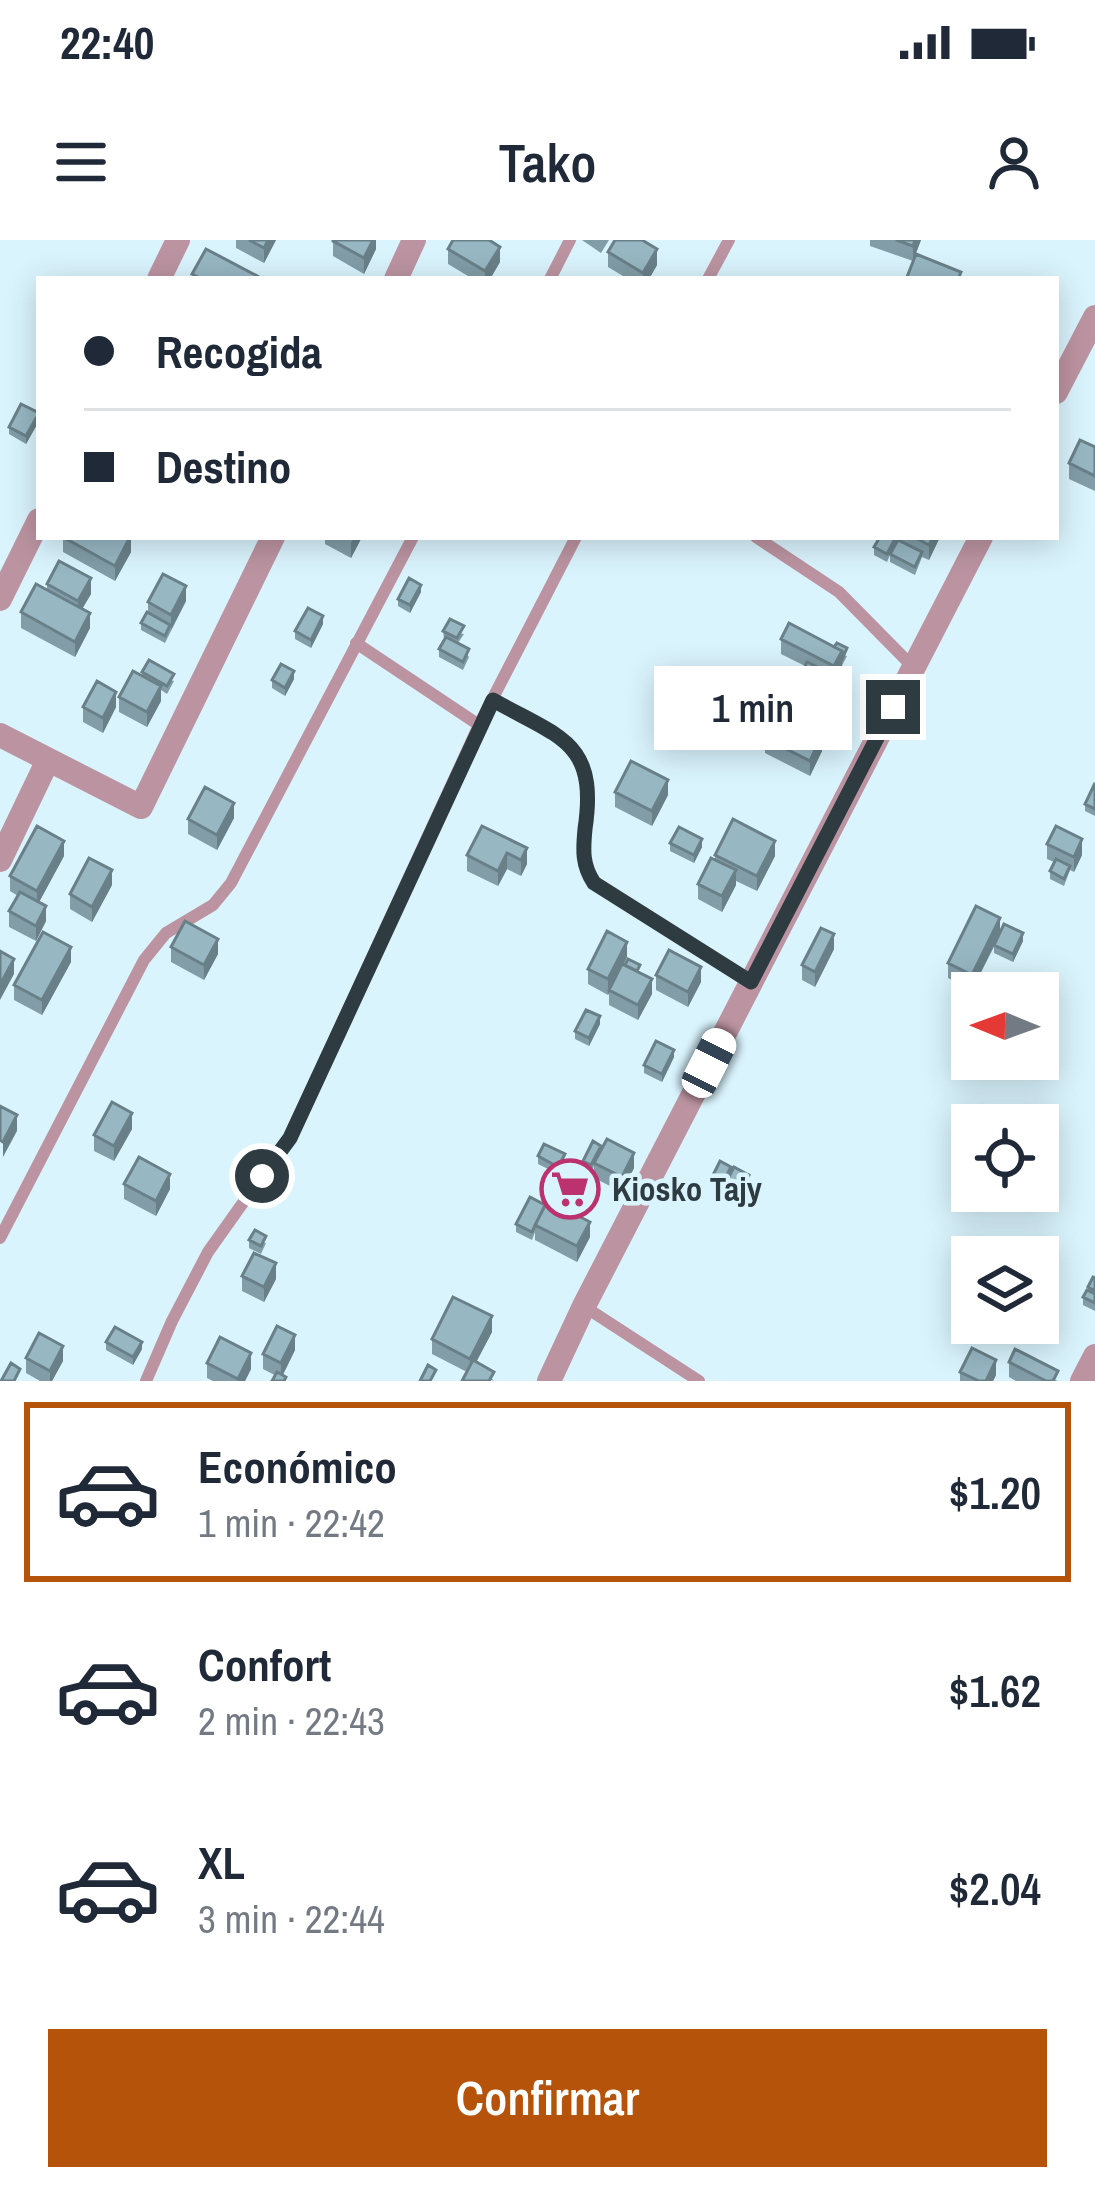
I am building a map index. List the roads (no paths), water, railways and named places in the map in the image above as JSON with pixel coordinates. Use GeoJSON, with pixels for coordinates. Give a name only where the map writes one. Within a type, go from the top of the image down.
{"type":"FeatureCollection","features":[{"type":"Feature","properties":{"kind":"street"},"geometry":{"type":"LineString","coordinates":[[160,276],[178,240]]}},
{"type":"Feature","properties":{"kind":"street"},"geometry":{"type":"LineString","coordinates":[[396,276],[414,240]]}},
{"type":"Feature","properties":{"kind":"street"},"geometry":{"type":"LineString","coordinates":[[1059,386],[1095,316]]}},
{"type":"Feature","properties":{"kind":"street"},"geometry":{"type":"LineString","coordinates":[[0,599],[36,526]]}},
{"type":"Feature","properties":{"kind":"street"},"geometry":{"type":"LineString","coordinates":[[0,735],[141,807],[272,540]]}},
{"type":"Feature","properties":{"kind":"street"},"geometry":{"type":"LineString","coordinates":[[549,1381],[979,540]]}},
{"type":"Feature","properties":{"kind":"street"},"geometry":{"type":"LineString","coordinates":[[0,860],[48,760]]}},
{"type":"Feature","properties":{"kind":"street"},"geometry":{"type":"LineString","coordinates":[[1082,1381],[1095,1356]]}},
{"type":"Feature","properties":{"kind":"lane"},"geometry":{"type":"LineString","coordinates":[[552,276],[570,240]]}},
{"type":"Feature","properties":{"kind":"lane"},"geometry":{"type":"LineString","coordinates":[[710,276],[729,240]]}},
{"type":"Feature","properties":{"kind":"lane"},"geometry":{"type":"LineString","coordinates":[[0,1238],[144,960],[166,933],[213,905],[230,883],[411,540]]}},
{"type":"Feature","properties":{"kind":"lane"},"geometry":{"type":"LineString","coordinates":[[146,1381],[208,1252],[290,1138],[479,725],[574,540]]}},
{"type":"Feature","properties":{"kind":"lane"},"geometry":{"type":"LineString","coordinates":[[761,540],[839,592],[914,668]]}},
{"type":"Feature","properties":{"kind":"lane"},"geometry":{"type":"LineString","coordinates":[[356,643],[479,725]]}},
{"type":"Feature","properties":{"kind":"lane"},"geometry":{"type":"LineString","coordinates":[[493,700],[561,739],[583,764],[589,790],[584,865],[594,883],[751,982]]}},
{"type":"Feature","properties":{"kind":"lane"},"geometry":{"type":"LineString","coordinates":[[584,1306],[699,1381]]}},
{"type":"Feature","properties":{"kind":"place","name":"Kiosko Tajy"},"geometry":{"type":"Point","coordinates":[570,1189]}}]}
